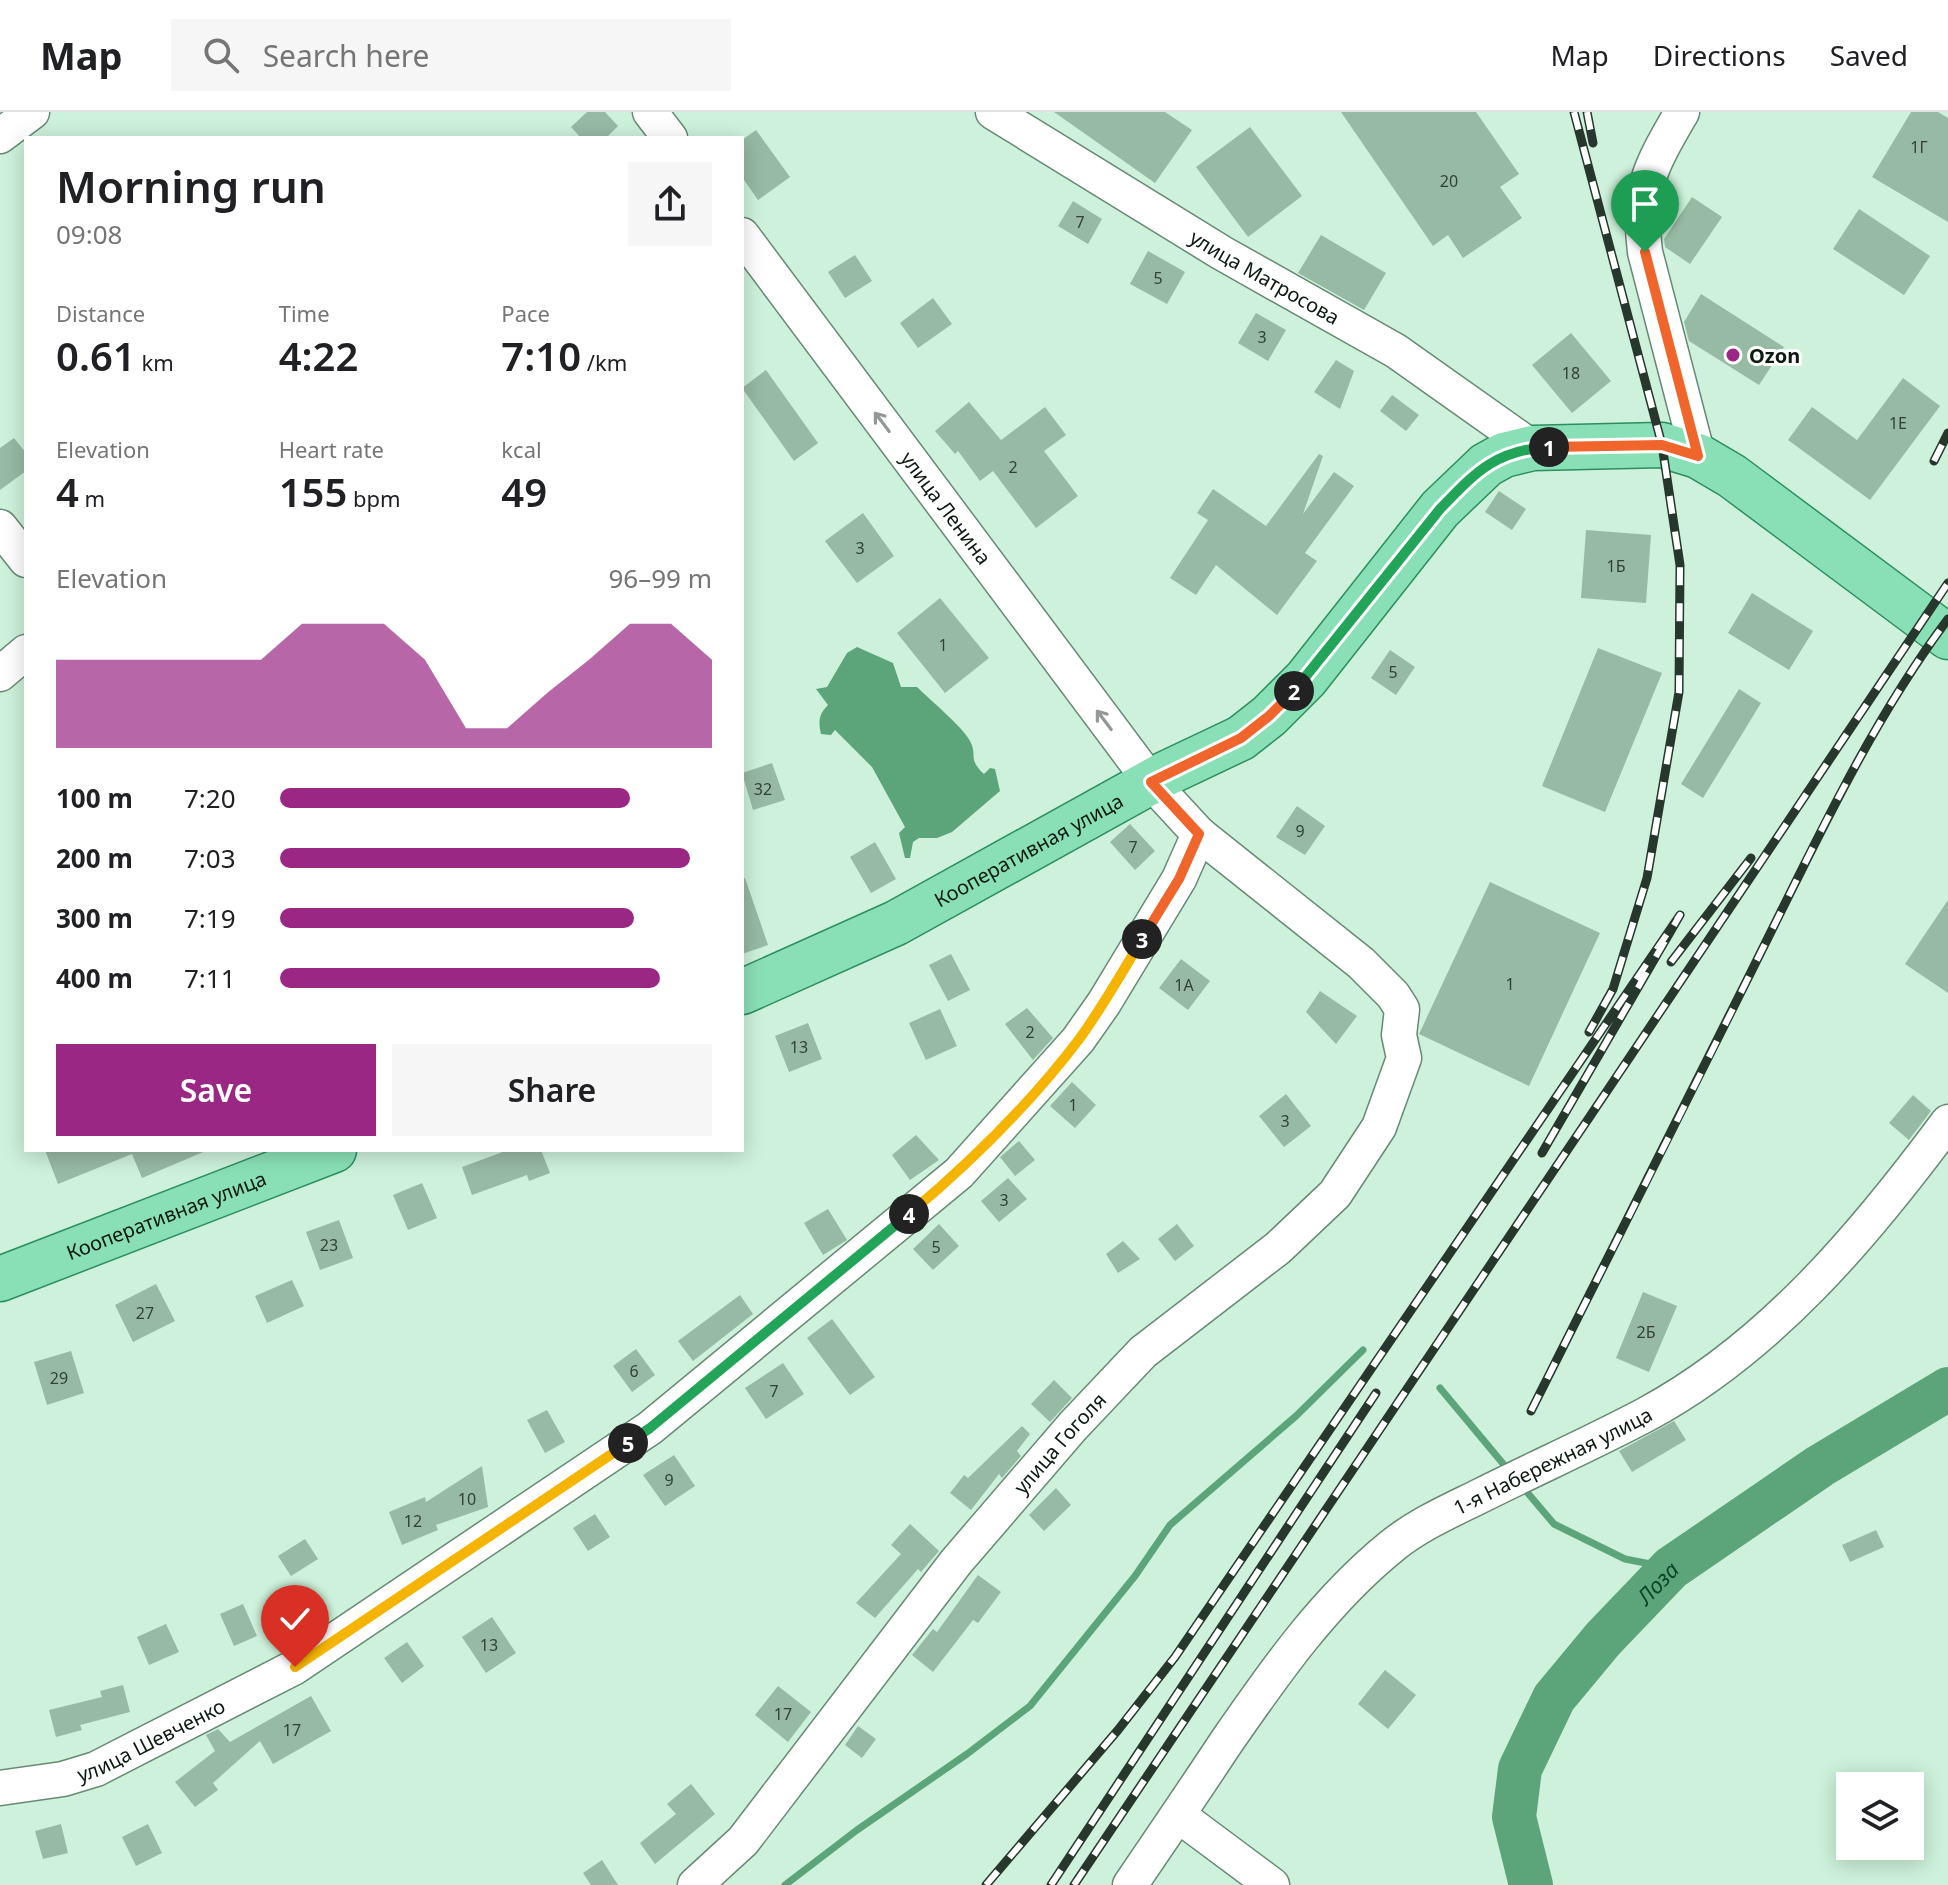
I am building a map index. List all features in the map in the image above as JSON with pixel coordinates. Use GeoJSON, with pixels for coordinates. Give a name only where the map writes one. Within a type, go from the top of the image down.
{"type":"FeatureCollection","features":[{"type":"Feature","properties":{"kind":"main road","name":"Кооперативная улица"},"geometry":{"type":"LineString","coordinates":[[744,991],[896,923],[1151,782],[1241,738],[1269,716],[1306,679],[1440,509],[1486,465],[1504,455],[1533,448],[1662,445],[1698,456],[1732,476],[1948,637]]}},
{"type":"Feature","properties":{"kind":"main road","name":"Кооперативная улица"},"geometry":{"type":"LineString","coordinates":[[0,1279],[329,1152]]}},
{"type":"Feature","properties":{"kind":"street"},"geometry":{"type":"LineString","coordinates":[[0,136],[32,112]]}},
{"type":"Feature","properties":{"kind":"street","name":"улица Матросова"},"geometry":{"type":"LineString","coordinates":[[993,112],[1222,253],[1396,351],[1533,448]]}},
{"type":"Feature","properties":{"kind":"street"},"geometry":{"type":"LineString","coordinates":[[1682,112],[1651,166],[1644,191],[1642,226],[1645,252],[1698,456]]}},
{"type":"Feature","properties":{"kind":"street","name":"улица Ленина"},"geometry":{"type":"LineString","coordinates":[[744,238],[1151,782],[1199,834],[1361,963],[1393,995],[1402,1009]]}},
{"type":"Feature","properties":{"kind":"street"},"geometry":{"type":"LineString","coordinates":[[0,527],[24,557]]}},
{"type":"Feature","properties":{"kind":"street"},"geometry":{"type":"LineString","coordinates":[[0,674],[24,654]]}},
{"type":"Feature","properties":{"kind":"street","name":"улица Шевченко"},"geometry":{"type":"LineString","coordinates":[[0,1788],[63,1779],[96,1769],[295,1667],[650,1428],[959,1173],[1078,1040],[1179,879],[1199,834]]}},
{"type":"Feature","properties":{"kind":"street","name":"улица Гоголя"},"geometry":{"type":"LineString","coordinates":[[695,1885],[743,1841],[956,1562],[1083,1416],[1143,1352],[1278,1248],[1335,1194],[1379,1127],[1404,1058],[1399,1035],[1402,1009]]}},
{"type":"Feature","properties":{"kind":"street","name":"1-я Набережная улица"},"geometry":{"type":"LineString","coordinates":[[1130,1885],[1273,1674],[1314,1623],[1360,1574],[1395,1543],[1443,1514],[1646,1414],[1701,1381],[1755,1337],[1827,1270],[1906,1178],[1948,1122]]}},
{"type":"Feature","properties":{"kind":"street"},"geometry":{"type":"LineString","coordinates":[[1178,1815],[1272,1885]]}},
{"type":"Feature","properties":{"kind":"shaded area"},"geometry":{"type":"Polygon","coordinates":[[[857,647],[893,663],[901,687],[917,687],[966,735],[974,760],[984,774],[990,768],[995,769],[1000,791],[952,832],[913,842],[910,858],[905,858],[899,833],[905,827],[872,767],[835,730],[831,735],[821,734],[820,718],[828,705],[816,689],[827,687],[847,653],[857,647]]]}},
{"type":"Feature","properties":{"kind":"building"},"geometry":{"type":"Polygon","coordinates":[[[587,112],[605,112],[618,126],[608,136],[579,136],[571,127],[587,112]]]}},
{"type":"Feature","properties":{"kind":"building"},"geometry":{"type":"Polygon","coordinates":[[[1054,112],[1165,112],[1192,130],[1155,183],[1054,112]]]}},
{"type":"Feature","properties":{"kind":"building"},"geometry":{"type":"Polygon","coordinates":[[[1341,112],[1476,112],[1519,174],[1500,187],[1522,218],[1463,258],[1448,235],[1433,246],[1341,112]]]}},
{"type":"Feature","properties":{"kind":"building"},"geometry":{"type":"Polygon","coordinates":[[[1911,112],[1938,112],[1948,118],[1948,222],[1872,177],[1911,112]]]}},
{"type":"Feature","properties":{"kind":"building"},"geometry":{"type":"Polygon","coordinates":[[[1250,127],[1302,196],[1248,237],[1196,167],[1250,127]]]}},
{"type":"Feature","properties":{"kind":"building"},"geometry":{"type":"Polygon","coordinates":[[[756,130],[790,177],[758,200],[744,180],[744,139],[756,130]]]}},
{"type":"Feature","properties":{"kind":"building"},"geometry":{"type":"Polygon","coordinates":[[[1692,197],[1722,217],[1690,264],[1665,247],[1664,239],[1692,197]]]}},
{"type":"Feature","properties":{"kind":"building"},"geometry":{"type":"Polygon","coordinates":[[[1073,201],[1102,219],[1088,244],[1058,226],[1073,201]]]}},
{"type":"Feature","properties":{"kind":"building"},"geometry":{"type":"Polygon","coordinates":[[[1859,209],[1930,256],[1904,295],[1833,249],[1859,209]]]}},
{"type":"Feature","properties":{"kind":"building"},"geometry":{"type":"Polygon","coordinates":[[[1321,235],[1386,273],[1364,310],[1298,273],[1321,235]]]}},
{"type":"Feature","properties":{"kind":"building"},"geometry":{"type":"Polygon","coordinates":[[[1148,251],[1185,272],[1167,304],[1130,284],[1148,251]]]}},
{"type":"Feature","properties":{"kind":"building"},"geometry":{"type":"Polygon","coordinates":[[[855,255],[872,281],[845,298],[828,272],[855,255]]]}},
{"type":"Feature","properties":{"kind":"building"},"geometry":{"type":"Polygon","coordinates":[[[1701,294],[1784,347],[1759,385],[1689,341],[1684,322],[1701,294]]]}},
{"type":"Feature","properties":{"kind":"building"},"geometry":{"type":"Polygon","coordinates":[[[933,298],[952,324],[918,348],[900,323],[933,298]]]}},
{"type":"Feature","properties":{"kind":"building"},"geometry":{"type":"Polygon","coordinates":[[[1256,313],[1286,330],[1268,361],[1238,343],[1256,313]]]}},
{"type":"Feature","properties":{"kind":"building"},"geometry":{"type":"Polygon","coordinates":[[[1571,333],[1611,381],[1572,413],[1532,365],[1571,333]]]}},
{"type":"Feature","properties":{"kind":"building"},"geometry":{"type":"Polygon","coordinates":[[[1336,360],[1354,371],[1340,409],[1314,392],[1336,360]]]}},
{"type":"Feature","properties":{"kind":"building"},"geometry":{"type":"Polygon","coordinates":[[[766,370],[818,443],[794,461],[744,391],[744,386],[766,370]]]}},
{"type":"Feature","properties":{"kind":"building"},"geometry":{"type":"Polygon","coordinates":[[[1903,378],[1940,406],[1870,500],[1788,440],[1812,407],[1857,440],[1903,378]]]}},
{"type":"Feature","properties":{"kind":"building"},"geometry":{"type":"Polygon","coordinates":[[[1392,395],[1419,415],[1406,431],[1380,411],[1392,395]]]}},
{"type":"Feature","properties":{"kind":"building"},"geometry":{"type":"Polygon","coordinates":[[[969,402],[1001,440],[1045,407],[1066,435],[1044,451],[1078,496],[1036,528],[993,471],[980,481],[958,451],[955,454],[935,431],[969,402]]]}},
{"type":"Feature","properties":{"kind":"building"},"geometry":{"type":"Polygon","coordinates":[[[14,438],[24,450],[24,472],[0,490],[0,448],[14,438]]]}},
{"type":"Feature","properties":{"kind":"building"},"geometry":{"type":"Polygon","coordinates":[[[1319,454],[1323,456],[1303,514],[1334,472],[1354,486],[1305,553],[1317,561],[1277,615],[1216,565],[1196,595],[1170,578],[1208,520],[1197,513],[1213,489],[1266,526],[1319,454]]]}},
{"type":"Feature","properties":{"kind":"building"},"geometry":{"type":"Polygon","coordinates":[[[1499,491],[1526,509],[1512,530],[1485,512],[1499,491]]]}},
{"type":"Feature","properties":{"kind":"building"},"geometry":{"type":"Polygon","coordinates":[[[863,513],[894,556],[857,583],[825,541],[863,513]]]}},
{"type":"Feature","properties":{"kind":"building"},"geometry":{"type":"Polygon","coordinates":[[[1586,530],[1651,535],[1646,603],[1581,598],[1586,530]]]}},
{"type":"Feature","properties":{"kind":"building"},"geometry":{"type":"Polygon","coordinates":[[[1752,593],[1813,631],[1789,670],[1728,633],[1752,593]]]}},
{"type":"Feature","properties":{"kind":"building"},"geometry":{"type":"Polygon","coordinates":[[[940,598],[989,658],[945,693],[897,633],[940,598]]]}},
{"type":"Feature","properties":{"kind":"building"},"geometry":{"type":"Polygon","coordinates":[[[1598,648],[1662,673],[1605,812],[1542,786],[1598,648]]]}},
{"type":"Feature","properties":{"kind":"building"},"geometry":{"type":"Polygon","coordinates":[[[1390,650],[1415,667],[1396,695],[1371,678],[1390,650]]]}},
{"type":"Feature","properties":{"kind":"building"},"geometry":{"type":"Polygon","coordinates":[[[1739,689],[1761,703],[1703,798],[1681,784],[1739,689]]]}},
{"type":"Feature","properties":{"kind":"building"},"geometry":{"type":"Polygon","coordinates":[[[772,763],[785,800],[753,810],[744,772],[772,763]]]}},
{"type":"Feature","properties":{"kind":"building"},"geometry":{"type":"Polygon","coordinates":[[[1297,806],[1325,826],[1305,855],[1276,837],[1297,806]]]}},
{"type":"Feature","properties":{"kind":"building"},"geometry":{"type":"Polygon","coordinates":[[[1130,824],[1155,851],[1135,870],[1110,842],[1130,824]]]}},
{"type":"Feature","properties":{"kind":"building"},"geometry":{"type":"Polygon","coordinates":[[[875,842],[896,879],[871,893],[850,857],[875,842]]]}},
{"type":"Feature","properties":{"kind":"building"},"geometry":{"type":"Polygon","coordinates":[[[744,878],[768,945],[744,953],[744,878]]]}},
{"type":"Feature","properties":{"kind":"building"},"geometry":{"type":"Polygon","coordinates":[[[1490,882],[1600,933],[1529,1086],[1419,1034],[1490,882]]]}},
{"type":"Feature","properties":{"kind":"building"},"geometry":{"type":"Polygon","coordinates":[[[1948,900],[1948,993],[1905,964],[1948,900]]]}},
{"type":"Feature","properties":{"kind":"building"},"geometry":{"type":"Polygon","coordinates":[[[951,954],[970,990],[948,1001],[929,965],[951,954]]]}},
{"type":"Feature","properties":{"kind":"building"},"geometry":{"type":"Polygon","coordinates":[[[1181,959],[1210,981],[1188,1010],[1159,988],[1181,959]]]}},
{"type":"Feature","properties":{"kind":"building"},"geometry":{"type":"Polygon","coordinates":[[[1320,991],[1357,1016],[1336,1044],[1306,1012],[1320,991]]]}},
{"type":"Feature","properties":{"kind":"building"},"geometry":{"type":"Polygon","coordinates":[[[1027,1008],[1053,1038],[1033,1060],[1005,1024],[1027,1008]]]}},
{"type":"Feature","properties":{"kind":"building"},"geometry":{"type":"Polygon","coordinates":[[[940,1009],[957,1046],[926,1060],[909,1023],[940,1009]]]}},
{"type":"Feature","properties":{"kind":"building"},"geometry":{"type":"Polygon","coordinates":[[[808,1023],[822,1059],[789,1072],[775,1036],[808,1023]]]}},
{"type":"Feature","properties":{"kind":"building"},"geometry":{"type":"Polygon","coordinates":[[[1072,1082],[1096,1105],[1075,1128],[1050,1106],[1072,1082]]]}},
{"type":"Feature","properties":{"kind":"building"},"geometry":{"type":"Polygon","coordinates":[[[1286,1094],[1311,1126],[1284,1147],[1259,1116],[1286,1094]]]}},
{"type":"Feature","properties":{"kind":"building"},"geometry":{"type":"Polygon","coordinates":[[[1913,1095],[1931,1111],[1909,1140],[1889,1123],[1913,1095]]]}},
{"type":"Feature","properties":{"kind":"building"},"geometry":{"type":"Polygon","coordinates":[[[916,1135],[939,1160],[910,1180],[892,1155],[916,1135]]]}},
{"type":"Feature","properties":{"kind":"building"},"geometry":{"type":"Polygon","coordinates":[[[1019,1141],[1035,1160],[1015,1176],[1000,1157],[1019,1141]]]}},
{"type":"Feature","properties":{"kind":"building"},"geometry":{"type":"Polygon","coordinates":[[[46,1152],[203,1152],[142,1178],[132,1154],[58,1184],[46,1152]]]}},
{"type":"Feature","properties":{"kind":"building"},"geometry":{"type":"Polygon","coordinates":[[[503,1152],[542,1152],[550,1173],[529,1181],[527,1175],[472,1195],[462,1167],[503,1152]]]}},
{"type":"Feature","properties":{"kind":"building"},"geometry":{"type":"Polygon","coordinates":[[[1008,1178],[1027,1199],[999,1222],[981,1201],[1008,1178]]]}},
{"type":"Feature","properties":{"kind":"building"},"geometry":{"type":"Polygon","coordinates":[[[422,1183],[437,1218],[408,1230],[393,1195],[422,1183]]]}},
{"type":"Feature","properties":{"kind":"building"},"geometry":{"type":"Polygon","coordinates":[[[828,1209],[847,1240],[823,1255],[804,1223],[828,1209]]]}},
{"type":"Feature","properties":{"kind":"building"},"geometry":{"type":"Polygon","coordinates":[[[339,1220],[353,1258],[320,1270],[306,1232],[339,1220]]]}},
{"type":"Feature","properties":{"kind":"building"},"geometry":{"type":"Polygon","coordinates":[[[939,1224],[959,1246],[933,1270],[913,1249],[939,1224]]]}},
{"type":"Feature","properties":{"kind":"building"},"geometry":{"type":"Polygon","coordinates":[[[1177,1224],[1194,1246],[1175,1261],[1158,1239],[1177,1224]]]}},
{"type":"Feature","properties":{"kind":"building"},"geometry":{"type":"Polygon","coordinates":[[[1123,1241],[1140,1259],[1118,1273],[1106,1254],[1123,1241]]]}},
{"type":"Feature","properties":{"kind":"building"},"geometry":{"type":"Polygon","coordinates":[[[292,1280],[304,1306],[267,1323],[255,1296],[292,1280]]]}},
{"type":"Feature","properties":{"kind":"building"},"geometry":{"type":"Polygon","coordinates":[[[156,1284],[175,1321],[133,1342],[115,1305],[156,1284]]]}},
{"type":"Feature","properties":{"kind":"building"},"geometry":{"type":"Polygon","coordinates":[[[1643,1292],[1677,1306],[1649,1372],[1616,1358],[1643,1292]]]}},
{"type":"Feature","properties":{"kind":"building"},"geometry":{"type":"Polygon","coordinates":[[[740,1295],[753,1314],[693,1361],[678,1341],[740,1295]]]}},
{"type":"Feature","properties":{"kind":"building"},"geometry":{"type":"Polygon","coordinates":[[[832,1319],[875,1377],[850,1395],[807,1338],[832,1319]]]}},
{"type":"Feature","properties":{"kind":"building"},"geometry":{"type":"Polygon","coordinates":[[[636,1349],[655,1375],[632,1392],[613,1366],[636,1349]]]}},
{"type":"Feature","properties":{"kind":"building"},"geometry":{"type":"Polygon","coordinates":[[[71,1351],[84,1393],[47,1405],[34,1362],[71,1351]]]}},
{"type":"Feature","properties":{"kind":"building"},"geometry":{"type":"Polygon","coordinates":[[[783,1363],[804,1394],[766,1419],[745,1388],[783,1363]]]}},
{"type":"Feature","properties":{"kind":"building"},"geometry":{"type":"Polygon","coordinates":[[[1054,1380],[1072,1398],[1050,1422],[1031,1404],[1054,1380]]]}},
{"type":"Feature","properties":{"kind":"building"},"geometry":{"type":"Polygon","coordinates":[[[547,1410],[565,1442],[545,1453],[527,1420],[547,1410]]]}},
{"type":"Feature","properties":{"kind":"building"},"geometry":{"type":"Polygon","coordinates":[[[1674,1421],[1686,1440],[1632,1472],[1619,1451],[1674,1421]]]}},
{"type":"Feature","properties":{"kind":"building"},"geometry":{"type":"Polygon","coordinates":[[[1022,1426],[1030,1434],[1017,1451],[1021,1456],[1002,1478],[999,1474],[971,1510],[950,1493],[964,1475],[968,1478],[1022,1426]]]}},
{"type":"Feature","properties":{"kind":"building"},"geometry":{"type":"Polygon","coordinates":[[[674,1455],[695,1486],[665,1506],[643,1475],[674,1455]]]}},
{"type":"Feature","properties":{"kind":"building"},"geometry":{"type":"Polygon","coordinates":[[[482,1466],[488,1507],[436,1525],[438,1530],[402,1545],[389,1512],[425,1497],[426,1502],[482,1466]]]}},
{"type":"Feature","properties":{"kind":"building"},"geometry":{"type":"Polygon","coordinates":[[[1056,1488],[1071,1505],[1044,1531],[1029,1515],[1056,1488]]]}},
{"type":"Feature","properties":{"kind":"building"},"geometry":{"type":"Polygon","coordinates":[[[595,1514],[610,1537],[588,1551],[573,1528],[595,1514]]]}},
{"type":"Feature","properties":{"kind":"building"},"geometry":{"type":"Polygon","coordinates":[[[910,1524],[939,1551],[921,1572],[918,1569],[875,1618],[856,1603],[901,1554],[891,1545],[910,1524]]]}},
{"type":"Feature","properties":{"kind":"building"},"geometry":{"type":"Polygon","coordinates":[[[1876,1530],[1884,1547],[1850,1562],[1842,1545],[1876,1530]]]}},
{"type":"Feature","properties":{"kind":"building"},"geometry":{"type":"Polygon","coordinates":[[[305,1539],[318,1559],[291,1576],[278,1556],[305,1539]]]}},
{"type":"Feature","properties":{"kind":"building"},"geometry":{"type":"Polygon","coordinates":[[[978,1575],[1001,1592],[978,1623],[973,1620],[933,1672],[912,1655],[933,1629],[937,1632],[978,1575]]]}},
{"type":"Feature","properties":{"kind":"building"},"geometry":{"type":"Polygon","coordinates":[[[243,1604],[257,1636],[234,1646],[220,1614],[243,1604]]]}},
{"type":"Feature","properties":{"kind":"building"},"geometry":{"type":"Polygon","coordinates":[[[492,1617],[516,1653],[486,1673],[462,1637],[492,1617]]]}},
{"type":"Feature","properties":{"kind":"building"},"geometry":{"type":"Polygon","coordinates":[[[166,1624],[179,1652],[149,1665],[137,1637],[166,1624]]]}},
{"type":"Feature","properties":{"kind":"building"},"geometry":{"type":"Polygon","coordinates":[[[407,1642],[424,1666],[402,1683],[384,1658],[407,1642]]]}},
{"type":"Feature","properties":{"kind":"building"},"geometry":{"type":"Polygon","coordinates":[[[1385,1670],[1416,1695],[1388,1729],[1358,1704],[1385,1670]]]}},
{"type":"Feature","properties":{"kind":"building"},"geometry":{"type":"Polygon","coordinates":[[[123,1685],[130,1712],[80,1725],[82,1730],[56,1737],[49,1710],[102,1697],[100,1691],[123,1685]]]}},
{"type":"Feature","properties":{"kind":"building"},"geometry":{"type":"Polygon","coordinates":[[[778,1686],[811,1712],[788,1742],[755,1715],[778,1686]]]}},
{"type":"Feature","properties":{"kind":"building"},"geometry":{"type":"Polygon","coordinates":[[[311,1696],[331,1731],[273,1764],[260,1741],[213,1783],[218,1790],[195,1807],[175,1782],[215,1751],[206,1735],[218,1729],[230,1742],[311,1696]]]}},
{"type":"Feature","properties":{"kind":"building"},"geometry":{"type":"Polygon","coordinates":[[[858,1726],[876,1739],[862,1758],[845,1745],[858,1726]]]}},
{"type":"Feature","properties":{"kind":"building"},"geometry":{"type":"Polygon","coordinates":[[[691,1784],[715,1814],[655,1864],[640,1843],[676,1814],[667,1804],[691,1784]]]}},
{"type":"Feature","properties":{"kind":"building"},"geometry":{"type":"Polygon","coordinates":[[[61,1824],[68,1853],[43,1859],[35,1831],[61,1824]]]}},
{"type":"Feature","properties":{"kind":"building"},"geometry":{"type":"Polygon","coordinates":[[[148,1824],[162,1853],[136,1866],[122,1837],[148,1824]]]}},
{"type":"Feature","properties":{"kind":"building"},"geometry":{"type":"Polygon","coordinates":[[[602,1860],[618,1885],[591,1885],[583,1873],[602,1860]]]}},
{"type":"Feature","properties":{"kind":"waterway"},"geometry":{"type":"LineString","coordinates":[[785,1885],[1030,1706],[1135,1576],[1170,1525],[1296,1416],[1363,1350]]}},
{"type":"Feature","properties":{"kind":"waterway"},"geometry":{"type":"LineString","coordinates":[[1440,1388],[1510,1472]]}},
{"type":"Feature","properties":{"kind":"waterway","name":"Лоза"},"geometry":{"type":"LineString","coordinates":[[1531,1885],[1514,1817],[1520,1769],[1554,1698],[1603,1639],[1671,1568],[1820,1466],[1948,1389]]}},
{"type":"Feature","properties":{"kind":"waterway"},"geometry":{"type":"LineString","coordinates":[[1521,1485],[1554,1524],[1625,1559],[1671,1568]]}},
{"type":"Feature","properties":{"kind":"railway"},"geometry":{"type":"LineString","coordinates":[[1574,112],[1662,445],[1680,565],[1679,692],[1647,878],[1613,989],[1589,1032]]}},
{"type":"Feature","properties":{"kind":"railway"},"geometry":{"type":"LineString","coordinates":[[1587,112],[1593,143]]}},
{"type":"Feature","properties":{"kind":"railway"},"geometry":{"type":"LineString","coordinates":[[1934,461],[1948,433]]}},
{"type":"Feature","properties":{"kind":"railway"},"geometry":{"type":"LineString","coordinates":[[1074,1885],[1948,583]]}},
{"type":"Feature","properties":{"kind":"railway"},"geometry":{"type":"LineString","coordinates":[[1531,1411],[1844,786],[1893,700],[1948,619]]}},
{"type":"Feature","properties":{"kind":"railway"},"geometry":{"type":"LineString","coordinates":[[1671,962],[1751,858]]}},
{"type":"Feature","properties":{"kind":"railway"},"geometry":{"type":"LineString","coordinates":[[986,1885],[1118,1730],[1175,1657],[1680,915],[1542,1153]]}},
{"type":"Feature","properties":{"kind":"railway"},"geometry":{"type":"LineString","coordinates":[[1051,1885],[1376,1393]]}},
{"type":"Feature","properties":{"kind":"place","name":"Ozon"},"geometry":{"type":"Point","coordinates":[1733,355]}},
{"type":"Feature","properties":{"kind":"route"},"geometry":{"type":"LineString","coordinates":[[295,1667],[650,1428],[959,1173],[1078,1040],[1179,879],[1199,834],[1151,782],[1241,738],[1269,716],[1306,679],[1440,509],[1486,465],[1504,455],[1533,448],[1662,445],[1698,456],[1645,252]]}}]}
